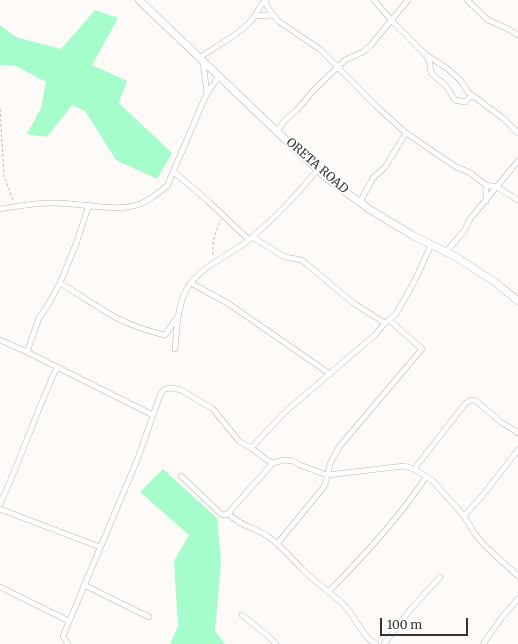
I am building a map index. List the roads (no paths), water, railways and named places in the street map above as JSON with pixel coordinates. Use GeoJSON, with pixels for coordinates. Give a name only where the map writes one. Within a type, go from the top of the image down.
{"type":"FeatureCollection","features":[{"type":"Feature","properties":{"kind":"street","name":"ORETA ROAD"},"geometry":{"type":"LineString","coordinates":[[139,0],[318,169],[369,209],[412,235],[446,252],[495,282],[518,301]]}},
{"type":"Feature","properties":{"kind":"street"},"geometry":{"type":"LineString","coordinates":[[207,93],[201,60],[239,32],[255,16],[265,0],[273,15],[286,26],[321,50],[406,134],[451,164],[469,172],[486,185],[497,187],[518,200]]}},
{"type":"Feature","properties":{"kind":"street"},"geometry":{"type":"LineString","coordinates":[[374,0],[425,54],[448,69],[461,82],[468,92],[504,119],[518,133]]}},
{"type":"Feature","properties":{"kind":"street"},"geometry":{"type":"LineString","coordinates":[[277,131],[285,120],[297,110],[314,90],[344,60],[363,52],[371,45],[408,0]]}},
{"type":"Feature","properties":{"kind":"street"},"geometry":{"type":"LineString","coordinates":[[467,0],[488,20],[518,35]]}},
{"type":"Feature","properties":{"kind":"street"},"geometry":{"type":"LineString","coordinates":[[255,16],[273,15]]}},
{"type":"Feature","properties":{"kind":"street"},"geometry":{"type":"LineString","coordinates":[[425,54],[430,64],[431,73],[446,86],[455,100],[465,102],[472,95]]}},
{"type":"Feature","properties":{"kind":"street"},"geometry":{"type":"LineString","coordinates":[[0,209],[55,202],[121,208],[133,206],[157,194],[167,186],[207,93],[219,76]]}},
{"type":"Feature","properties":{"kind":"street"},"geometry":{"type":"LineString","coordinates":[[360,202],[373,178],[385,167],[406,134]]}},
{"type":"Feature","properties":{"kind":"street"},"geometry":{"type":"LineString","coordinates":[[446,252],[518,161]]}},
{"type":"Feature","properties":{"kind":"street"},"geometry":{"type":"LineString","coordinates":[[175,349],[178,316],[186,291],[191,282],[214,262],[250,239],[303,187],[318,169]]}},
{"type":"Feature","properties":{"kind":"street"},"geometry":{"type":"LineString","coordinates":[[174,172],[250,239],[285,257],[305,262],[352,303],[387,322],[422,349],[343,442],[334,455],[326,482],[319,494],[277,544]]}},
{"type":"Feature","properties":{"kind":"street"},"geometry":{"type":"LineString","coordinates":[[486,185],[486,201]]}},
{"type":"Feature","properties":{"kind":"street"},"geometry":{"type":"LineString","coordinates":[[27,352],[39,318],[54,296],[60,283],[76,244],[89,205]]}},
{"type":"Feature","properties":{"kind":"street"},"geometry":{"type":"LineString","coordinates":[[251,448],[285,412],[375,335],[396,314],[415,280],[431,244]]}},
{"type":"Feature","properties":{"kind":"street"},"geometry":{"type":"LineString","coordinates":[[191,282],[229,304],[330,374]]}},
{"type":"Feature","properties":{"kind":"street"},"geometry":{"type":"LineString","coordinates":[[60,283],[100,309],[130,324],[151,332],[166,335],[178,316]]}},
{"type":"Feature","properties":{"kind":"street"},"geometry":{"type":"LineString","coordinates":[[0,340],[27,352],[140,410],[154,415]]}},
{"type":"Feature","properties":{"kind":"street"},"geometry":{"type":"LineString","coordinates":[[0,504],[57,367]]}},
{"type":"Feature","properties":{"kind":"street"},"geometry":{"type":"LineString","coordinates":[[68,644],[63,636],[138,458],[161,393],[165,389],[172,388],[181,390],[213,409],[240,441],[273,463]]}},
{"type":"Feature","properties":{"kind":"street"},"geometry":{"type":"LineString","coordinates":[[414,469],[465,404],[471,400],[475,400],[501,422],[518,433]]}},
{"type":"Feature","properties":{"kind":"street"},"geometry":{"type":"LineString","coordinates":[[464,516],[482,496],[518,450]]}},
{"type":"Feature","properties":{"kind":"street"},"geometry":{"type":"LineString","coordinates":[[229,514],[230,511],[273,463],[284,460],[293,461],[328,475],[404,466],[414,469],[432,480],[464,516],[475,534],[485,546],[517,573]]}},
{"type":"Feature","properties":{"kind":"street"},"geometry":{"type":"LineString","coordinates":[[181,476],[220,513],[223,515],[229,514],[251,528],[265,534],[277,544],[302,570],[345,605],[371,641],[376,644]]}},
{"type":"Feature","properties":{"kind":"street"},"geometry":{"type":"LineString","coordinates":[[329,591],[359,561],[415,494],[426,477]]}},
{"type":"Feature","properties":{"kind":"street"},"geometry":{"type":"LineString","coordinates":[[0,509],[100,547]]}},
{"type":"Feature","properties":{"kind":"street"},"geometry":{"type":"LineString","coordinates":[[384,644],[410,610],[440,576]]}},
{"type":"Feature","properties":{"kind":"street"},"geometry":{"type":"LineString","coordinates":[[84,586],[149,616]]}},
{"type":"Feature","properties":{"kind":"street"},"geometry":{"type":"LineString","coordinates":[[0,587],[70,620]]}},
{"type":"Feature","properties":{"kind":"street"},"geometry":{"type":"LineString","coordinates":[[483,644],[503,616],[518,600]]}},
{"type":"Feature","properties":{"kind":"street"},"geometry":{"type":"LineString","coordinates":[[242,615],[276,644]]}}]}
